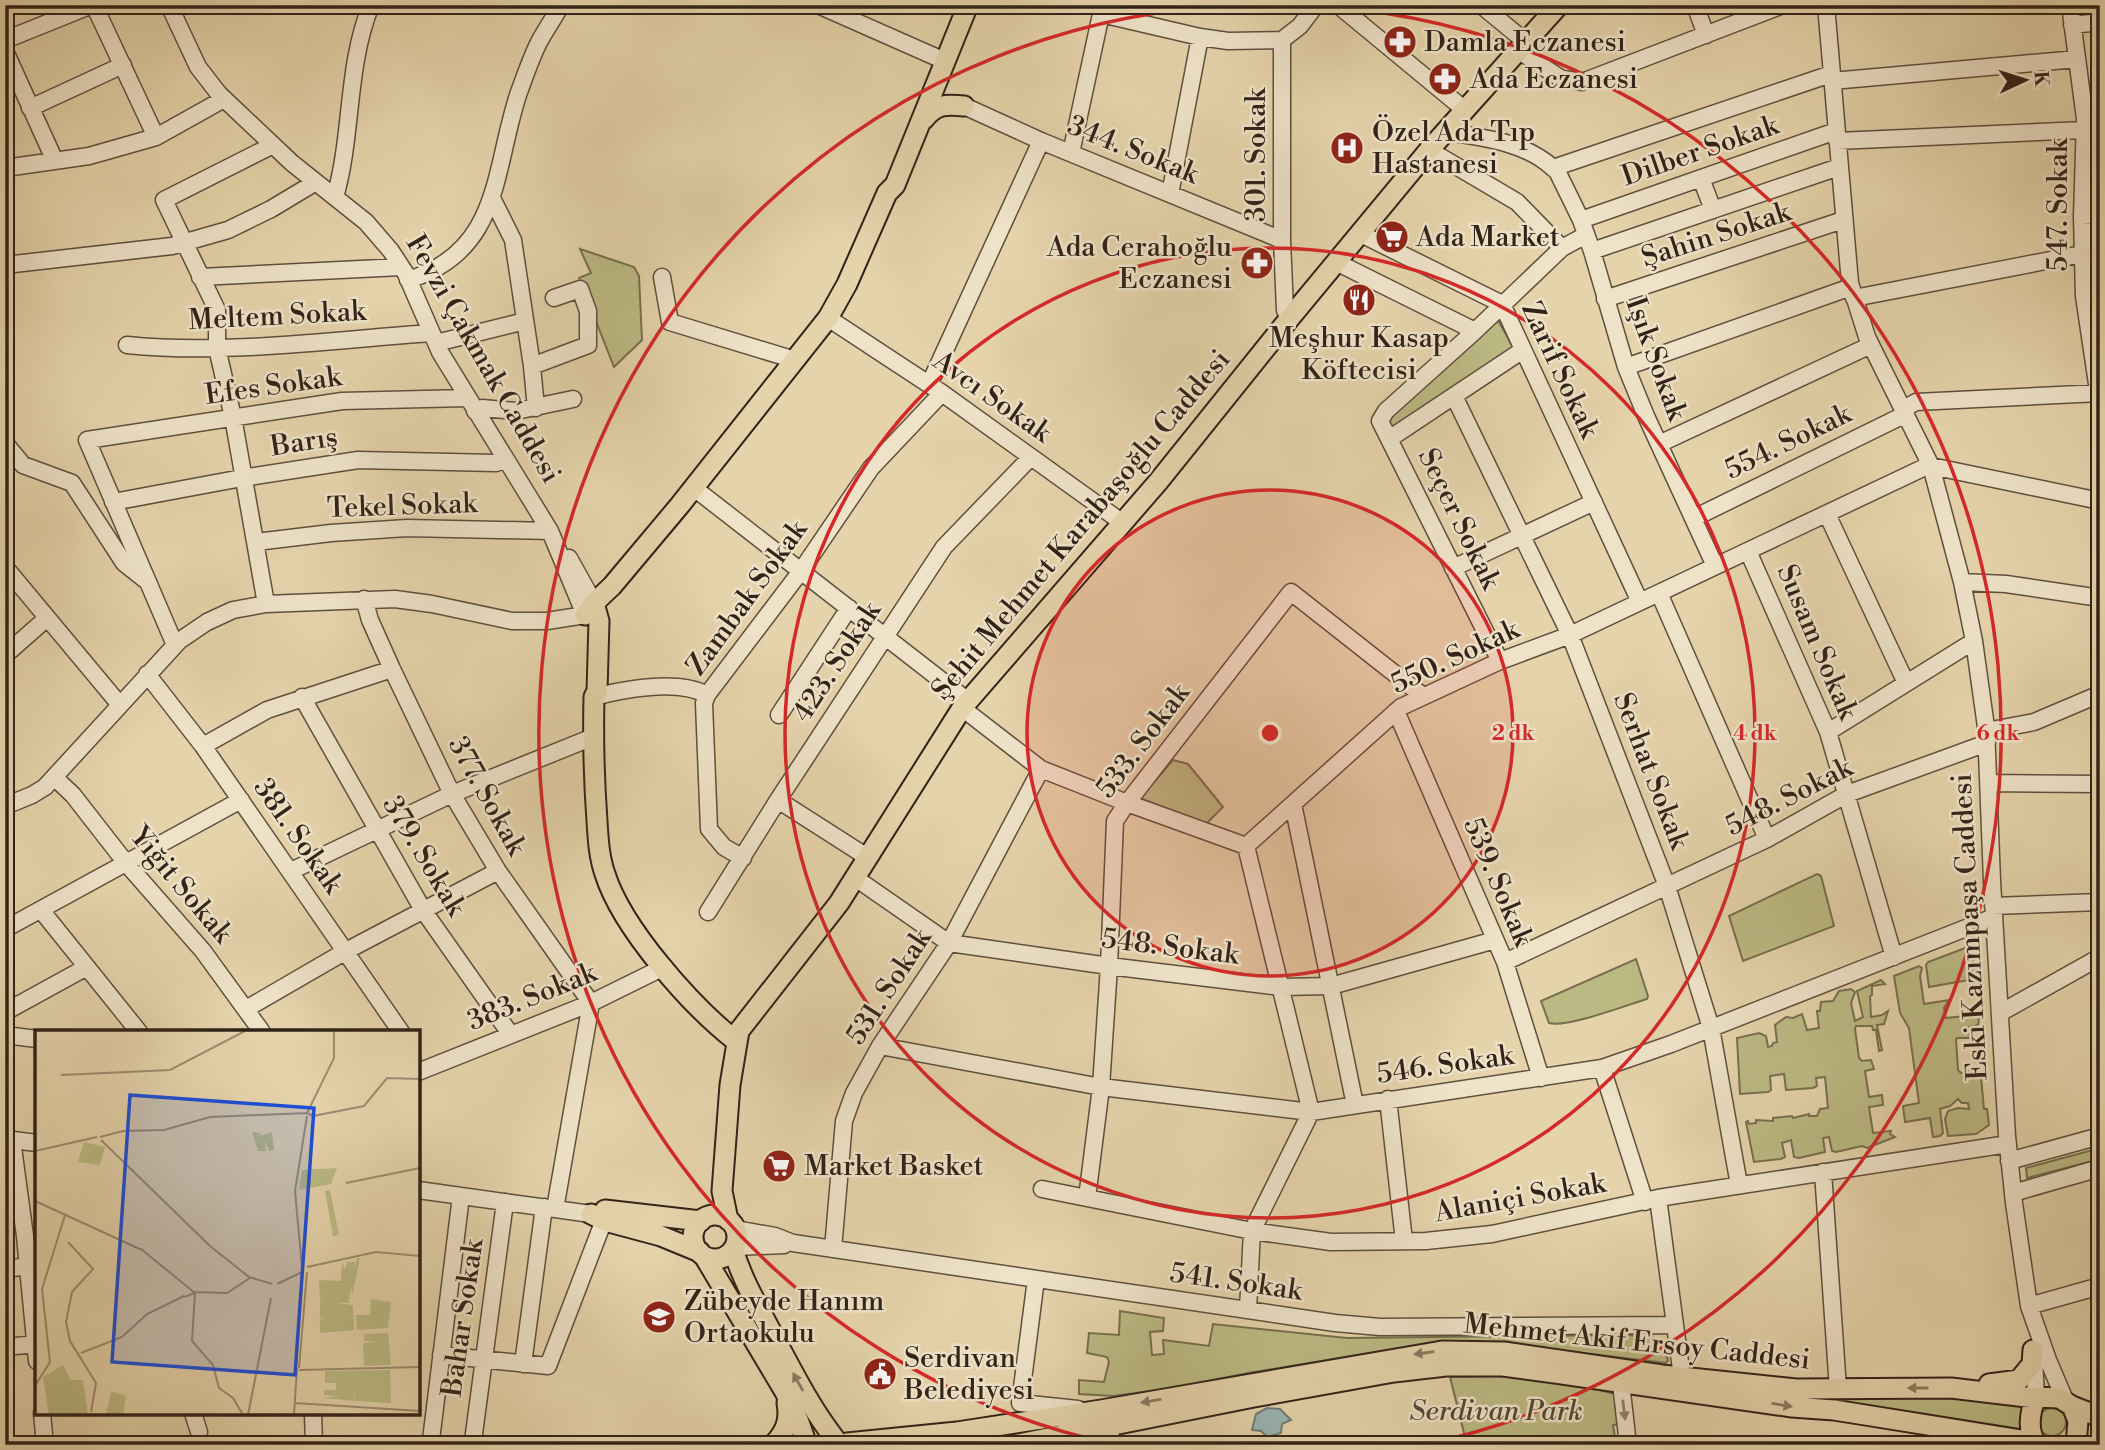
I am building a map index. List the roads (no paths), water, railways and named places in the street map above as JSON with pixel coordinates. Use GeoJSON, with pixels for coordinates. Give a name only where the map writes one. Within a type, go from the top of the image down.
{"type":"FeatureCollection","features":[{"type":"Feature","properties":{"kind":"main road"},"geometry":{"type":"LineString","coordinates":[[913,142],[938,58],[960,5]]}},
{"type":"Feature","properties":{"kind":"main road"},"geometry":{"type":"LineString","coordinates":[[887,194],[887,180],[968,5]]}},
{"type":"Feature","properties":{"kind":"main road","name":"Şehit Mehmet Karabaşoğlu Caddesi"},"geometry":{"type":"LineString","coordinates":[[844,1442],[816,1414],[744,1280],[722,1191],[726,1126],[739,1031],[828,918],[965,705],[1123,523],[1429,150],[1559,5]]}},
{"type":"Feature","properties":{"kind":"main road"},"geometry":{"type":"LineString","coordinates":[[928,91],[964,106]]}},
{"type":"Feature","properties":{"kind":"main road"},"geometry":{"type":"LineString","coordinates":[[592,612],[657,541],[680,505],[828,318],[847,284],[887,194],[895,185],[924,118],[942,105],[964,106]]}},
{"type":"Feature","properties":{"kind":"main road","name":"Fevzi Çakmak Caddesi"},"geometry":{"type":"LineString","coordinates":[[592,612],[589,634],[590,691],[594,697],[595,803],[604,872],[614,896],[630,922],[664,967],[685,993],[736,1041]]}},
{"type":"Feature","properties":{"kind":"main road","name":"Şehit Mehmet Karabaşoğlu Caddesi"},"geometry":{"type":"LineString","coordinates":[[702,1220],[712,1194],[718,1154],[726,1126]]}},
{"type":"Feature","properties":{"kind":"main road"},"geometry":{"type":"LineString","coordinates":[[602,1210],[702,1220],[716,1216],[733,1236],[721,1258],[709,1258],[650,1232],[597,1217],[602,1210]]}},
{"type":"Feature","properties":{"kind":"main road"},"geometry":{"type":"LineString","coordinates":[[702,1220],[696,1228],[694,1238],[785,1392],[807,1445]]}},
{"type":"Feature","properties":{"kind":"main road"},"geometry":{"type":"LineString","coordinates":[[1951,1388],[2020,1380],[2032,1364],[2033,1350]]}},
{"type":"Feature","properties":{"kind":"main road","name":"Mehmet Akif Ersoy Caddesi"},"geometry":{"type":"LineString","coordinates":[[1013,1445],[1101,1418],[1441,1351],[1504,1352],[1682,1377],[1796,1389],[1951,1388],[2035,1397],[2081,1408]]}},
{"type":"Feature","properties":{"kind":"main road","name":"Mehmet Akif Ersoy Caddesi"},"geometry":{"type":"LineString","coordinates":[[814,1445],[823,1440],[844,1442],[1101,1418],[1443,1367],[1503,1366],[1835,1410],[2036,1443]]}},
{"type":"Feature","properties":{"kind":"main road"},"geometry":{"type":"LineString","coordinates":[[773,1445],[788,1422],[785,1392]]}},
{"type":"Feature","properties":{"kind":"main road"},"geometry":{"type":"LineString","coordinates":[[2035,1397],[2030,1420],[2036,1443]]}},
{"type":"Feature","properties":{"kind":"main road"},"geometry":{"type":"LineString","coordinates":[[2076,1445],[2081,1408]]}},
{"type":"Feature","properties":{"kind":"street"},"geometry":{"type":"LineString","coordinates":[[5,40],[93,5],[156,136]]}},
{"type":"Feature","properties":{"kind":"street","name":"Fevzi Çakmak Caddesi"},"geometry":{"type":"LineString","coordinates":[[169,5],[198,67],[224,99],[273,145],[378,234],[405,273],[433,338],[471,405],[550,531],[592,612]]}},
{"type":"Feature","properties":{"kind":"street"},"geometry":{"type":"LineString","coordinates":[[335,197],[342,173],[354,75],[365,20],[371,5]]}},
{"type":"Feature","properties":{"kind":"street"},"geometry":{"type":"LineString","coordinates":[[200,277],[405,273],[422,275],[449,261],[469,240],[493,200],[505,140],[519,93],[539,43],[561,5]]}},
{"type":"Feature","properties":{"kind":"street"},"geometry":{"type":"LineString","coordinates":[[818,5],[938,58]]}},
{"type":"Feature","properties":{"kind":"street"},"geometry":{"type":"LineString","coordinates":[[1071,153],[1101,14],[1200,37],[1228,41],[1282,40],[1300,26],[1316,5]]}},
{"type":"Feature","properties":{"kind":"street"},"geometry":{"type":"LineString","coordinates":[[1338,5],[1465,110]]}},
{"type":"Feature","properties":{"kind":"street"},"geometry":{"type":"LineString","coordinates":[[1481,5],[1522,46],[1560,78],[1582,82],[1783,5]]}},
{"type":"Feature","properties":{"kind":"street"},"geometry":{"type":"LineString","coordinates":[[1695,5],[1706,35]]}},
{"type":"Feature","properties":{"kind":"street","name":"Eski Kazımpaşa Caddesi"},"geometry":{"type":"LineString","coordinates":[[1826,5],[1843,220],[1852,293],[1871,345],[1931,466],[1962,582],[1974,641],[1987,737],[2009,1161],[2029,1306],[2048,1360],[2081,1408]]}},
{"type":"Feature","properties":{"kind":"street","name":"547. Sokak"},"geometry":{"type":"LineString","coordinates":[[2070,5],[2077,59],[2090,122],[2082,216],[2082,254],[2084,296],[2099,397]]}},
{"type":"Feature","properties":{"kind":"street"},"geometry":{"type":"LineString","coordinates":[[2072,25],[2100,22]]}},
{"type":"Feature","properties":{"kind":"street"},"geometry":{"type":"LineString","coordinates":[[1170,194],[1200,37]]}},
{"type":"Feature","properties":{"kind":"street","name":"301. Sokak"},"geometry":{"type":"LineString","coordinates":[[1282,40],[1282,240],[1285,310],[1289,318]]}},
{"type":"Feature","properties":{"kind":"street"},"geometry":{"type":"LineString","coordinates":[[5,51],[55,161]]}},
{"type":"Feature","properties":{"kind":"street"},"geometry":{"type":"LineString","coordinates":[[1446,132],[1511,144],[1553,167],[1832,78],[2077,59]]}},
{"type":"Feature","properties":{"kind":"street"},"geometry":{"type":"LineString","coordinates":[[30,108],[122,65]]}},
{"type":"Feature","properties":{"kind":"street"},"geometry":{"type":"LineString","coordinates":[[5,168],[89,156],[156,136],[224,99]]}},
{"type":"Feature","properties":{"kind":"street","name":"344. Sokak"},"geometry":{"type":"LineString","coordinates":[[964,106],[1041,141],[1282,240]]}},
{"type":"Feature","properties":{"kind":"street","name":"Dilber Sokak"},"geometry":{"type":"LineString","coordinates":[[1380,421],[1386,411],[1475,331],[1583,227],[1701,178],[1837,136],[2090,122]]}},
{"type":"Feature","properties":{"kind":"street","name":"Zambak Sokak"},"geometry":{"type":"LineString","coordinates":[[743,859],[724,847],[709,829],[704,703],[707,695],[801,571],[871,468],[935,389],[1041,141]]}},
{"type":"Feature","properties":{"kind":"street"},"geometry":{"type":"LineString","coordinates":[[266,604],[233,416],[217,348],[217,310],[164,200],[273,145]]}},
{"type":"Feature","properties":{"kind":"street"},"geometry":{"type":"LineString","coordinates":[[1429,150],[1517,202],[1562,248]]}},
{"type":"Feature","properties":{"kind":"street","name":"Işık Sokak"},"geometry":{"type":"LineString","coordinates":[[1553,167],[1558,172],[1592,251],[1626,367],[1715,566]]}},
{"type":"Feature","properties":{"kind":"street"},"geometry":{"type":"LineString","coordinates":[[1592,251],[1839,167]]}},
{"type":"Feature","properties":{"kind":"street"},"geometry":{"type":"LineString","coordinates":[[1701,178],[1713,210]]}},
{"type":"Feature","properties":{"kind":"street"},"geometry":{"type":"LineString","coordinates":[[5,265],[172,246],[228,230],[271,209],[316,182]]}},
{"type":"Feature","properties":{"kind":"street"},"geometry":{"type":"LineString","coordinates":[[493,200],[513,240],[536,408]]}},
{"type":"Feature","properties":{"kind":"street"},"geometry":{"type":"LineString","coordinates":[[2082,216],[2100,215]]}},
{"type":"Feature","properties":{"kind":"street","name":"Şahin Sokak"},"geometry":{"type":"LineString","coordinates":[[1605,299],[1843,220]]}},
{"type":"Feature","properties":{"kind":"street","name":"Zarif Sokak"},"geometry":{"type":"LineString","coordinates":[[1359,233],[1502,304],[1640,602]]}},
{"type":"Feature","properties":{"kind":"street"},"geometry":{"type":"LineString","coordinates":[[1626,367],[1852,293],[2082,254]]}},
{"type":"Feature","properties":{"kind":"street"},"geometry":{"type":"LineString","coordinates":[[1336,262],[1475,331]]}},
{"type":"Feature","properties":{"kind":"street"},"geometry":{"type":"LineString","coordinates":[[662,276],[670,323],[795,360]]}},
{"type":"Feature","properties":{"kind":"street"},"geometry":{"type":"LineString","coordinates":[[532,366],[588,345],[588,311],[580,289],[554,298]]}},
{"type":"Feature","properties":{"kind":"street","name":"Avcı Sokak"},"geometry":{"type":"LineString","coordinates":[[828,318],[935,389],[1123,523]]}},
{"type":"Feature","properties":{"kind":"street","name":"Meltem Sokak"},"geometry":{"type":"LineString","coordinates":[[127,345],[161,349],[217,348],[433,338],[525,321]]}},
{"type":"Feature","properties":{"kind":"street"},"geometry":{"type":"LineString","coordinates":[[1659,444],[1871,345]]}},
{"type":"Feature","properties":{"kind":"street"},"geometry":{"type":"LineString","coordinates":[[1389,439],[1523,350]]}},
{"type":"Feature","properties":{"kind":"street","name":"Serhat Sokak"},"geometry":{"type":"LineString","coordinates":[[1454,396],[1570,635],[1667,886],[1711,1028],[1739,1185]]}},
{"type":"Feature","properties":{"kind":"street","name":"554. Sokak"},"geometry":{"type":"LineString","coordinates":[[1694,518],[1904,411],[1916,402],[2099,397]]}},
{"type":"Feature","properties":{"kind":"street","name":"Efes Sokak"},"geometry":{"type":"LineString","coordinates":[[113,502],[87,440],[342,401],[471,405],[516,411],[573,399]]}},
{"type":"Feature","properties":{"kind":"street","name":"Seçer Sokak"},"geometry":{"type":"LineString","coordinates":[[1380,421],[1500,661]]}},
{"type":"Feature","properties":{"kind":"street"},"geometry":{"type":"LineString","coordinates":[[5,443],[23,465],[72,483],[124,563],[148,582]]}},
{"type":"Feature","properties":{"kind":"street","name":"423. Sokak"},"geometry":{"type":"LineString","coordinates":[[708,912],[944,547],[1031,457]]}},
{"type":"Feature","properties":{"kind":"street","name":"Barış"},"geometry":{"type":"LineString","coordinates":[[113,502],[358,460],[496,463],[506,459]]}},
{"type":"Feature","properties":{"kind":"street"},"geometry":{"type":"LineString","coordinates":[[1931,466],[2100,501]]}},
{"type":"Feature","properties":{"kind":"street","name":"550. Sokak"},"geometry":{"type":"LineString","coordinates":[[1246,846],[1396,711],[1423,696],[1500,661],[1570,635],[1931,466]]}},
{"type":"Feature","properties":{"kind":"street"},"geometry":{"type":"LineString","coordinates":[[694,488],[884,636],[1041,769],[1246,846],[1311,1112],[1252,1231],[1248,1310]]}},
{"type":"Feature","properties":{"kind":"street"},"geometry":{"type":"LineString","coordinates":[[113,502],[175,645]]}},
{"type":"Feature","properties":{"kind":"street"},"geometry":{"type":"LineString","coordinates":[[1453,568],[1594,502]]}},
{"type":"Feature","properties":{"kind":"street"},"geometry":{"type":"LineString","coordinates":[[1827,514],[1906,684]]}},
{"type":"Feature","properties":{"kind":"street","name":"Tekel Sokak"},"geometry":{"type":"LineString","coordinates":[[256,542],[407,528],[550,531]]}},
{"type":"Feature","properties":{"kind":"street","name":"Susam Sokak"},"geometry":{"type":"LineString","coordinates":[[1748,551],[1828,732],[1894,957]]}},
{"type":"Feature","properties":{"kind":"street"},"geometry":{"type":"LineString","coordinates":[[5,567],[120,705]]}},
{"type":"Feature","properties":{"kind":"street"},"geometry":{"type":"LineString","coordinates":[[1962,582],[2006,584],[2100,598]]}},
{"type":"Feature","properties":{"kind":"street","name":"533. Sokak"},"geometry":{"type":"LineString","coordinates":[[1087,1198],[1101,1087],[1115,821],[1127,803],[1291,592],[1423,696]]}},
{"type":"Feature","properties":{"kind":"street"},"geometry":{"type":"LineString","coordinates":[[1659,593],[1767,839]]}},
{"type":"Feature","properties":{"kind":"street"},"geometry":{"type":"LineString","coordinates":[[5,806],[32,795],[54,777],[175,645],[206,622],[233,610],[266,604],[364,599],[411,600],[512,621],[547,621],[592,612]]}},
{"type":"Feature","properties":{"kind":"street","name":"377. Sokak"},"geometry":{"type":"LineString","coordinates":[[364,599],[370,620],[392,669],[452,794],[498,871],[591,1003]]}},
{"type":"Feature","properties":{"kind":"street"},"geometry":{"type":"LineString","coordinates":[[779,715],[849,608]]}},
{"type":"Feature","properties":{"kind":"street"},"geometry":{"type":"LineString","coordinates":[[5,655],[47,618]]}},
{"type":"Feature","properties":{"kind":"street"},"geometry":{"type":"LineString","coordinates":[[1828,732],[1974,641]]}},
{"type":"Feature","properties":{"kind":"street"},"geometry":{"type":"LineString","coordinates":[[204,746],[267,710],[392,669]]}},
{"type":"Feature","properties":{"kind":"street","name":"381. Sokak"},"geometry":{"type":"LineString","coordinates":[[148,674],[204,746],[400,1030]]}},
{"type":"Feature","properties":{"kind":"street"},"geometry":{"type":"LineString","coordinates":[[594,697],[671,686],[696,688],[707,695]]}},
{"type":"Feature","properties":{"kind":"street","name":"548. Sokak"},"geometry":{"type":"LineString","coordinates":[[1505,962],[1767,839],[1847,794],[2100,694]]}},
{"type":"Feature","properties":{"kind":"street","name":"379. Sokak"},"geometry":{"type":"LineString","coordinates":[[303,697],[423,911],[510,1035]]}},
{"type":"Feature","properties":{"kind":"street","name":"539. Sokak"},"geometry":{"type":"LineString","coordinates":[[1396,711],[1505,962],[1541,1078]]}},
{"type":"Feature","properties":{"kind":"street"},"geometry":{"type":"LineString","coordinates":[[291,871],[452,794],[593,737]]}},
{"type":"Feature","properties":{"kind":"street","name":"531. Sokak"},"geometry":{"type":"LineString","coordinates":[[833,1249],[844,1121],[854,1093],[880,1045],[949,943],[1041,769]]}},
{"type":"Feature","properties":{"kind":"street","name":"Yiğit Sokak"},"geometry":{"type":"LineString","coordinates":[[54,777],[203,951],[261,1030]]}},
{"type":"Feature","properties":{"kind":"street"},"geometry":{"type":"LineString","coordinates":[[1989,783],[2100,784]]}},
{"type":"Feature","properties":{"kind":"street"},"geometry":{"type":"LineString","coordinates":[[5,929],[241,800]]}},
{"type":"Feature","properties":{"kind":"street"},"geometry":{"type":"LineString","coordinates":[[778,800],[867,857]]}},
{"type":"Feature","properties":{"kind":"street"},"geometry":{"type":"LineString","coordinates":[[1293,804],[1355,1105]]}},
{"type":"Feature","properties":{"kind":"street"},"geometry":{"type":"LineString","coordinates":[[246,1009],[346,951],[498,871]]}},
{"type":"Feature","properties":{"kind":"street","name":"548. Sokak"},"geometry":{"type":"LineString","coordinates":[[854,877],[949,943],[1280,987],[1331,986],[1495,940]]}},
{"type":"Feature","properties":{"kind":"street","name":"546. Sokak"},"geometry":{"type":"LineString","coordinates":[[880,1045],[1101,1087],[1311,1112],[1602,1068],[1894,957],[1994,912],[2100,902]]}},
{"type":"Feature","properties":{"kind":"street"},"geometry":{"type":"LineString","coordinates":[[41,910],[137,1030]]}},
{"type":"Feature","properties":{"kind":"street"},"geometry":{"type":"LineString","coordinates":[[2000,1013],[2100,957]]}},
{"type":"Feature","properties":{"kind":"street"},"geometry":{"type":"LineString","coordinates":[[5,1012],[87,967]]}},
{"type":"Feature","properties":{"kind":"street","name":"383. Sokak"},"geometry":{"type":"LineString","coordinates":[[421,1066],[591,1003],[664,967]]}},
{"type":"Feature","properties":{"kind":"street"},"geometry":{"type":"LineString","coordinates":[[523,1364],[550,1208],[591,1003]]}},
{"type":"Feature","properties":{"kind":"street"},"geometry":{"type":"LineString","coordinates":[[5,1035],[35,1039]]}},
{"type":"Feature","properties":{"kind":"street"},"geometry":{"type":"LineString","coordinates":[[1602,1068],[1652,1200],[1682,1377]]}},
{"type":"Feature","properties":{"kind":"street"},"geometry":{"type":"LineString","coordinates":[[1388,1099],[1404,1241]]}},
{"type":"Feature","properties":{"kind":"street"},"geometry":{"type":"LineString","coordinates":[[2009,1161],[2100,1136]]}},
{"type":"Feature","properties":{"kind":"street"},"geometry":{"type":"LineString","coordinates":[[35,1143],[9,1140],[28,1266],[35,1334]]}},
{"type":"Feature","properties":{"kind":"street","name":"Alaniçi Sokak"},"geometry":{"type":"LineString","coordinates":[[1042,1189],[1252,1231],[1331,1242],[1404,1241],[1492,1234],[1652,1200],[2008,1144]]}},
{"type":"Feature","properties":{"kind":"street"},"geometry":{"type":"LineString","coordinates":[[2013,1193],[2100,1168]]}},
{"type":"Feature","properties":{"kind":"street"},"geometry":{"type":"LineString","coordinates":[[1823,1172],[1838,1389]]}},
{"type":"Feature","properties":{"kind":"street"},"geometry":{"type":"LineString","coordinates":[[420,1190],[597,1217],[548,1366],[441,1355]]}},
{"type":"Feature","properties":{"kind":"street"},"geometry":{"type":"LineString","coordinates":[[431,1440],[461,1196]]}},
{"type":"Feature","properties":{"kind":"street","name":"Bahar Sokak"},"geometry":{"type":"LineString","coordinates":[[473,1441],[505,1202]]}},
{"type":"Feature","properties":{"kind":"street","name":"541. Sokak"},"geometry":{"type":"LineString","coordinates":[[733,1236],[774,1246],[793,1243],[1380,1327],[1675,1325]]}},
{"type":"Feature","properties":{"kind":"street"},"geometry":{"type":"LineString","coordinates":[[5,1269],[28,1266]]}},
{"type":"Feature","properties":{"kind":"street"},"geometry":{"type":"LineString","coordinates":[[1035,1279],[1020,1403],[1101,1418],[1114,1445]]}},
{"type":"Feature","properties":{"kind":"street"},"geometry":{"type":"LineString","coordinates":[[2035,1397],[2029,1306],[2100,1286]]}},
{"type":"Feature","properties":{"kind":"street"},"geometry":{"type":"LineString","coordinates":[[5,1347],[35,1344]]}},
{"type":"Feature","properties":{"kind":"street"},"geometry":{"type":"LineString","coordinates":[[1621,1383],[1627,1441]]}},
{"type":"Feature","properties":{"kind":"street"},"geometry":{"type":"LineString","coordinates":[[42,1415],[45,1445]]}},
{"type":"Feature","properties":{"kind":"street"},"geometry":{"type":"LineString","coordinates":[[194,1415],[199,1432]]}},
{"type":"Feature","properties":{"kind":"street"},"geometry":{"type":"LineString","coordinates":[[313,1415],[314,1445]]}},
{"type":"Feature","properties":{"kind":"water"},"geometry":{"type":"Polygon","coordinates":[[[1267,1408],[1280,1409],[1291,1420],[1282,1424],[1281,1433],[1267,1437],[1261,1431],[1252,1430],[1256,1414],[1267,1408]]]}},
{"type":"Feature","properties":{"kind":"place","name":"Damla Eczanesi"},"geometry":{"type":"Point","coordinates":[1400,42]}},
{"type":"Feature","properties":{"kind":"place","name":"Ada Eczanesi"},"geometry":{"type":"Point","coordinates":[1445,79]}},
{"type":"Feature","properties":{"kind":"place","name":"Özel Ada Tıp Hastanesi"},"geometry":{"type":"Point","coordinates":[1347,148]}},
{"type":"Feature","properties":{"kind":"place","name":"Ada Market"},"geometry":{"type":"Point","coordinates":[1392,237]}},
{"type":"Feature","properties":{"kind":"place","name":"Ada Cerahoğlu Eczanesi"},"geometry":{"type":"Point","coordinates":[1257,263]}},
{"type":"Feature","properties":{"kind":"place","name":"Meşhur Kasap Köftecisi"},"geometry":{"type":"Point","coordinates":[1359,300]}},
{"type":"Feature","properties":{"kind":"place","name":"Market Basket"},"geometry":{"type":"Point","coordinates":[779,1166]}},
{"type":"Feature","properties":{"kind":"place","name":"Zübeyde Hanım Ortaokulu"},"geometry":{"type":"Point","coordinates":[659,1317]}},
{"type":"Feature","properties":{"kind":"place","name":"Serdivan Belediyesi"},"geometry":{"type":"Point","coordinates":[880,1374]}},
{"type":"Feature","properties":{"kind":"park label","name":"Serdivan Park"},"geometry":{"type":"Point","coordinates":[1496,1411]}}]}
